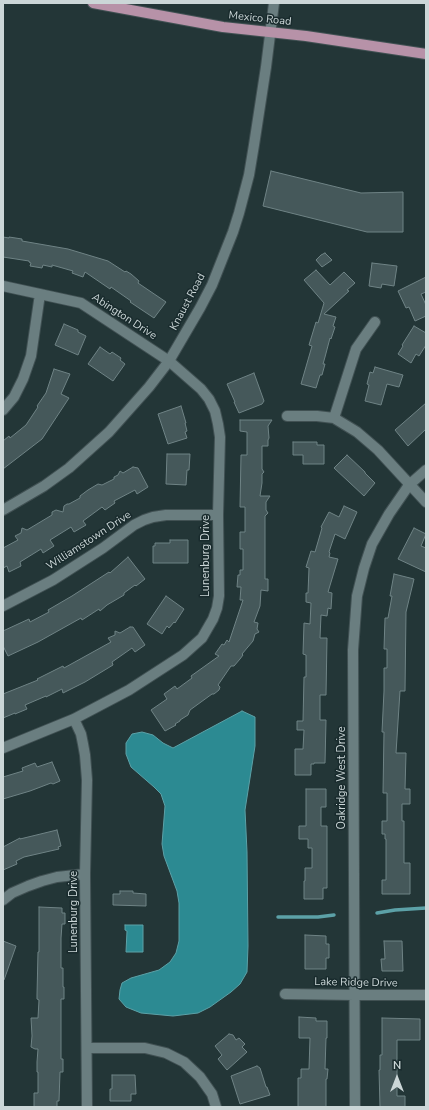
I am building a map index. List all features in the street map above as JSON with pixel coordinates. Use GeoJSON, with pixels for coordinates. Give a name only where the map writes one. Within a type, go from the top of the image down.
{"type":"FeatureCollection","features":[{"type":"Feature","properties":{"kind":"main road","name":"Mexico Road"},"geometry":{"type":"LineString","coordinates":[[93,3],[223,27],[306,36],[426,54]]}},
{"type":"Feature","properties":{"kind":"street","name":"Knaust Road"},"geometry":{"type":"LineString","coordinates":[[3,510],[44,486],[69,468],[109,432],[131,409],[169,361],[200,308],[223,258],[239,213],[249,175],[274,3]]}},
{"type":"Feature","properties":{"kind":"street","name":"Abington Drive"},"geometry":{"type":"LineString","coordinates":[[3,286],[81,304],[169,361]]}},
{"type":"Feature","properties":{"kind":"street"},"geometry":{"type":"LineString","coordinates":[[3,410],[14,397],[23,379],[31,356],[40,294]]}},
{"type":"Feature","properties":{"kind":"street"},"geometry":{"type":"LineString","coordinates":[[334,418],[356,349],[375,322]]}},
{"type":"Feature","properties":{"kind":"street","name":"Lunenburg Drive"},"geometry":{"type":"LineString","coordinates":[[3,748],[74,719],[130,690],[184,655],[202,638],[213,619],[219,596],[218,515],[220,437],[215,411],[209,399],[201,389],[169,361]]}},
{"type":"Feature","properties":{"kind":"street"},"geometry":{"type":"LineString","coordinates":[[287,416],[317,416],[334,418],[357,432],[378,450],[426,502]]}},
{"type":"Feature","properties":{"kind":"street","name":"Oakridge West Drive"},"geometry":{"type":"LineString","coordinates":[[355,1107],[353,650],[358,596],[364,568],[372,544],[389,514],[409,485],[426,470]]}},
{"type":"Feature","properties":{"kind":"street","name":"Williamstown Drive"},"geometry":{"type":"LineString","coordinates":[[3,606],[53,580],[103,548],[134,525],[144,520],[166,515],[218,515]]}},
{"type":"Feature","properties":{"kind":"street","name":"Lunenburg Drive"},"geometry":{"type":"LineString","coordinates":[[74,719],[81,734],[87,780],[85,874],[87,1107]]}},
{"type":"Feature","properties":{"kind":"street"},"geometry":{"type":"LineString","coordinates":[[3,900],[12,893],[42,881],[57,877],[85,874]]}},
{"type":"Feature","properties":{"kind":"street","name":"Lake Ridge Drive"},"geometry":{"type":"LineString","coordinates":[[285,994],[426,995]]}},
{"type":"Feature","properties":{"kind":"street"},"geometry":{"type":"LineString","coordinates":[[87,1048],[145,1048],[166,1053],[184,1062],[200,1077],[212,1094],[216,1107]]}},
{"type":"Feature","properties":{"kind":"water"},"geometry":{"type":"Polygon","coordinates":[[[242,711],[255,717],[255,746],[245,810],[247,852],[247,972],[240,984],[231,992],[210,1007],[198,1013],[173,1016],[141,1013],[126,1007],[119,999],[122,983],[131,978],[159,970],[170,962],[176,953],[179,941],[179,903],[177,891],[164,856],[162,844],[165,806],[161,794],[131,767],[126,754],[126,743],[132,734],[142,732],[153,735],[163,743],[173,748],[242,711]]]}},
{"type":"Feature","properties":{"kind":"water"},"geometry":{"type":"Polygon","coordinates":[[[125,925],[143,925],[143,952],[126,952],[127,931],[125,930],[125,925]]]}},
{"type":"Feature","properties":{"kind":"building"},"geometry":{"type":"Polygon","coordinates":[[[271,171],[361,193],[403,192],[403,232],[367,232],[263,206],[271,171]]]}},
{"type":"Feature","properties":{"kind":"building"},"geometry":{"type":"Polygon","coordinates":[[[3,237],[22,239],[22,241],[68,249],[108,261],[125,272],[126,271],[131,274],[139,281],[138,283],[166,302],[154,318],[111,287],[110,289],[85,272],[83,277],[72,273],[73,271],[52,265],[52,267],[43,265],[42,268],[30,266],[31,263],[29,261],[3,257],[3,237]]]}},
{"type":"Feature","properties":{"kind":"building"},"geometry":{"type":"Polygon","coordinates":[[[325,253],[332,260],[322,267],[316,260],[325,253]]]}},
{"type":"Feature","properties":{"kind":"building"},"geometry":{"type":"Polygon","coordinates":[[[372,263],[397,266],[394,286],[382,284],[381,288],[369,286],[372,263]]]}},
{"type":"Feature","properties":{"kind":"building"},"geometry":{"type":"Polygon","coordinates":[[[316,270],[330,285],[344,272],[355,283],[347,290],[349,291],[324,314],[336,317],[333,326],[335,327],[331,339],[330,338],[323,364],[325,364],[322,375],[320,375],[316,388],[301,384],[312,346],[309,345],[324,303],[304,280],[316,270]]]}},
{"type":"Feature","properties":{"kind":"building"},"geometry":{"type":"Polygon","coordinates":[[[426,277],[426,292],[421,294],[426,305],[426,316],[415,321],[409,307],[406,308],[398,291],[426,277]]]}},
{"type":"Feature","properties":{"kind":"building"},"geometry":{"type":"Polygon","coordinates":[[[64,324],[78,330],[78,332],[86,336],[78,355],[55,345],[64,324]]]}},
{"type":"Feature","properties":{"kind":"building"},"geometry":{"type":"Polygon","coordinates":[[[414,326],[426,333],[426,345],[419,356],[416,354],[411,363],[398,354],[414,326]]]}},
{"type":"Feature","properties":{"kind":"building"},"geometry":{"type":"Polygon","coordinates":[[[100,347],[110,354],[112,352],[121,358],[120,360],[125,364],[113,381],[88,364],[100,347]]]}},
{"type":"Feature","properties":{"kind":"building"},"geometry":{"type":"Polygon","coordinates":[[[375,367],[403,375],[399,387],[387,384],[381,405],[365,401],[369,385],[367,384],[370,372],[373,373],[375,367]]]}},
{"type":"Feature","properties":{"kind":"building"},"geometry":{"type":"Polygon","coordinates":[[[54,369],[70,374],[61,394],[69,398],[42,439],[3,469],[3,441],[9,436],[10,438],[26,425],[46,393],[54,369]]]}},
{"type":"Feature","properties":{"kind":"building"},"geometry":{"type":"Polygon","coordinates":[[[254,373],[264,401],[262,404],[239,413],[227,384],[254,373]]]}},
{"type":"Feature","properties":{"kind":"building"},"geometry":{"type":"Polygon","coordinates":[[[426,403],[426,429],[408,446],[395,430],[426,403]]]}},
{"type":"Feature","properties":{"kind":"building"},"geometry":{"type":"Polygon","coordinates":[[[181,406],[186,423],[187,431],[185,432],[187,438],[168,444],[158,414],[181,406]]]}},
{"type":"Feature","properties":{"kind":"building"},"geometry":{"type":"Polygon","coordinates":[[[240,420],[272,420],[268,426],[268,446],[262,446],[262,469],[264,472],[262,474],[260,496],[270,496],[266,502],[266,510],[268,513],[265,516],[265,579],[268,579],[268,591],[261,590],[260,606],[254,622],[258,623],[257,629],[259,632],[255,634],[253,641],[242,654],[243,655],[240,659],[234,666],[231,666],[218,685],[220,687],[219,690],[190,710],[188,715],[175,724],[176,725],[165,731],[151,710],[167,699],[164,694],[175,686],[177,689],[192,678],[191,676],[219,656],[215,654],[222,644],[224,645],[227,640],[229,642],[243,600],[240,600],[241,587],[237,587],[238,575],[240,575],[240,570],[243,570],[243,549],[240,549],[240,532],[245,532],[245,507],[240,507],[241,455],[247,455],[247,432],[240,431],[240,420]]]}},
{"type":"Feature","properties":{"kind":"building"},"geometry":{"type":"Polygon","coordinates":[[[293,442],[317,442],[317,445],[324,445],[324,464],[303,464],[303,455],[293,455],[293,442]]]}},
{"type":"Feature","properties":{"kind":"building"},"geometry":{"type":"Polygon","coordinates":[[[167,454],[190,454],[186,485],[166,484],[167,454]]]}},
{"type":"Feature","properties":{"kind":"building"},"geometry":{"type":"Polygon","coordinates":[[[347,455],[375,483],[364,496],[334,468],[347,455]]]}},
{"type":"Feature","properties":{"kind":"building"},"geometry":{"type":"Polygon","coordinates":[[[133,467],[138,468],[148,487],[137,494],[135,490],[114,501],[115,503],[105,510],[102,507],[83,521],[86,525],[74,532],[71,527],[50,540],[54,546],[43,553],[41,549],[20,562],[21,566],[9,572],[7,566],[3,568],[3,548],[18,540],[15,536],[21,533],[22,528],[27,530],[52,515],[52,512],[56,510],[63,512],[64,506],[80,498],[80,496],[88,490],[98,484],[102,485],[114,479],[120,471],[123,473],[133,467]]]}},
{"type":"Feature","properties":{"kind":"building"},"geometry":{"type":"Polygon","coordinates":[[[344,506],[357,512],[345,539],[335,534],[329,552],[329,557],[338,559],[328,592],[332,593],[331,609],[328,608],[327,616],[321,615],[320,638],[327,638],[326,695],[320,695],[320,720],[326,720],[325,763],[311,764],[311,775],[295,775],[295,749],[303,749],[304,730],[297,730],[297,721],[303,721],[304,677],[306,677],[306,655],[303,654],[304,623],[310,624],[311,603],[306,602],[306,593],[308,593],[309,568],[306,567],[311,551],[315,552],[322,528],[321,527],[329,512],[339,517],[344,506]]]}},
{"type":"Feature","properties":{"kind":"building"},"geometry":{"type":"Polygon","coordinates":[[[414,528],[426,534],[421,546],[426,548],[426,572],[398,559],[414,528]]]}},
{"type":"Feature","properties":{"kind":"building"},"geometry":{"type":"Polygon","coordinates":[[[170,540],[188,540],[188,563],[153,563],[153,546],[155,546],[155,543],[170,543],[170,540]]]}},
{"type":"Feature","properties":{"kind":"building"},"geometry":{"type":"Polygon","coordinates":[[[128,557],[145,579],[100,611],[99,609],[82,620],[81,618],[38,642],[8,656],[3,646],[3,631],[29,619],[30,622],[49,612],[48,610],[109,572],[110,573],[128,557]]]}},
{"type":"Feature","properties":{"kind":"building"},"geometry":{"type":"Polygon","coordinates":[[[394,574],[414,579],[406,612],[405,691],[400,691],[396,753],[406,753],[405,789],[410,789],[410,804],[402,804],[402,821],[404,821],[404,863],[410,863],[410,894],[382,894],[382,880],[386,880],[386,839],[385,834],[382,834],[382,821],[387,821],[387,793],[383,793],[384,732],[382,732],[384,668],[387,668],[387,649],[384,649],[385,618],[388,618],[394,574]]]}},
{"type":"Feature","properties":{"kind":"building"},"geometry":{"type":"Polygon","coordinates":[[[166,596],[184,609],[175,623],[174,622],[169,628],[167,626],[162,634],[147,624],[166,596]]]}},
{"type":"Feature","properties":{"kind":"building"},"geometry":{"type":"Polygon","coordinates":[[[130,627],[133,627],[145,645],[135,652],[132,648],[112,662],[113,665],[85,682],[63,693],[62,689],[25,705],[27,709],[3,718],[3,694],[38,680],[37,679],[63,666],[64,668],[111,642],[108,638],[115,635],[115,631],[120,633],[130,627]]]}},
{"type":"Feature","properties":{"kind":"building"},"geometry":{"type":"Polygon","coordinates":[[[52,762],[60,781],[3,799],[3,777],[23,771],[22,768],[35,763],[37,767],[52,762]]]}},
{"type":"Feature","properties":{"kind":"building"},"geometry":{"type":"Polygon","coordinates":[[[306,789],[326,789],[326,807],[321,807],[321,826],[327,826],[327,888],[323,888],[323,899],[304,899],[305,868],[312,868],[312,848],[308,848],[308,839],[299,839],[299,826],[306,826],[306,789]]]}},
{"type":"Feature","properties":{"kind":"building"},"geometry":{"type":"Polygon","coordinates":[[[57,830],[61,846],[58,847],[59,849],[24,857],[16,861],[17,864],[3,870],[3,847],[20,838],[57,830]]]}},
{"type":"Feature","properties":{"kind":"building"},"geometry":{"type":"Polygon","coordinates":[[[120,891],[133,891],[133,893],[146,894],[146,906],[113,905],[113,894],[120,894],[120,891]]]}},
{"type":"Feature","properties":{"kind":"building"},"geometry":{"type":"Polygon","coordinates":[[[39,907],[62,908],[62,913],[65,913],[65,924],[62,924],[61,938],[61,968],[63,968],[64,987],[64,999],[61,999],[61,1059],[63,1059],[63,1072],[60,1072],[59,1101],[57,1101],[57,1107],[34,1107],[34,1093],[38,1093],[38,1049],[31,1047],[31,1018],[38,1018],[39,1000],[37,999],[37,995],[39,907]]]}},
{"type":"Feature","properties":{"kind":"building"},"geometry":{"type":"Polygon","coordinates":[[[305,935],[326,936],[326,944],[329,944],[329,958],[326,958],[326,969],[305,969],[305,935]]]}},
{"type":"Feature","properties":{"kind":"building"},"geometry":{"type":"Polygon","coordinates":[[[3,941],[16,946],[4,980],[3,980],[3,941]]]}},
{"type":"Feature","properties":{"kind":"building"},"geometry":{"type":"Polygon","coordinates":[[[384,941],[402,941],[403,971],[382,971],[381,959],[385,959],[384,941]]]}},
{"type":"Feature","properties":{"kind":"building"},"geometry":{"type":"Polygon","coordinates":[[[299,1017],[316,1018],[316,1021],[327,1021],[325,1069],[328,1069],[326,1079],[326,1107],[298,1107],[298,1078],[301,1078],[301,1069],[309,1069],[310,1038],[299,1038],[299,1017]]]}},
{"type":"Feature","properties":{"kind":"building"},"geometry":{"type":"Polygon","coordinates":[[[382,1018],[420,1019],[420,1040],[397,1040],[397,1096],[405,1096],[405,1107],[380,1107],[379,1070],[380,1055],[382,1055],[382,1018]]]}},
{"type":"Feature","properties":{"kind":"building"},"geometry":{"type":"Polygon","coordinates":[[[229,1034],[233,1035],[236,1040],[239,1038],[245,1044],[242,1047],[247,1052],[227,1070],[218,1059],[222,1055],[215,1046],[229,1034]]]}},
{"type":"Feature","properties":{"kind":"building"},"geometry":{"type":"Polygon","coordinates":[[[257,1066],[260,1068],[270,1095],[240,1104],[231,1076],[257,1066]]]}},
{"type":"Feature","properties":{"kind":"building"},"geometry":{"type":"Polygon","coordinates":[[[112,1075],[135,1075],[136,1094],[131,1094],[131,1101],[110,1101],[112,1075]]]}},
{"type":"Feature","properties":{"kind":"waterway"},"geometry":{"type":"LineString","coordinates":[[377,913],[426,908]]}},
{"type":"Feature","properties":{"kind":"waterway"},"geometry":{"type":"LineString","coordinates":[[278,917],[318,917],[334,915]]}}]}
